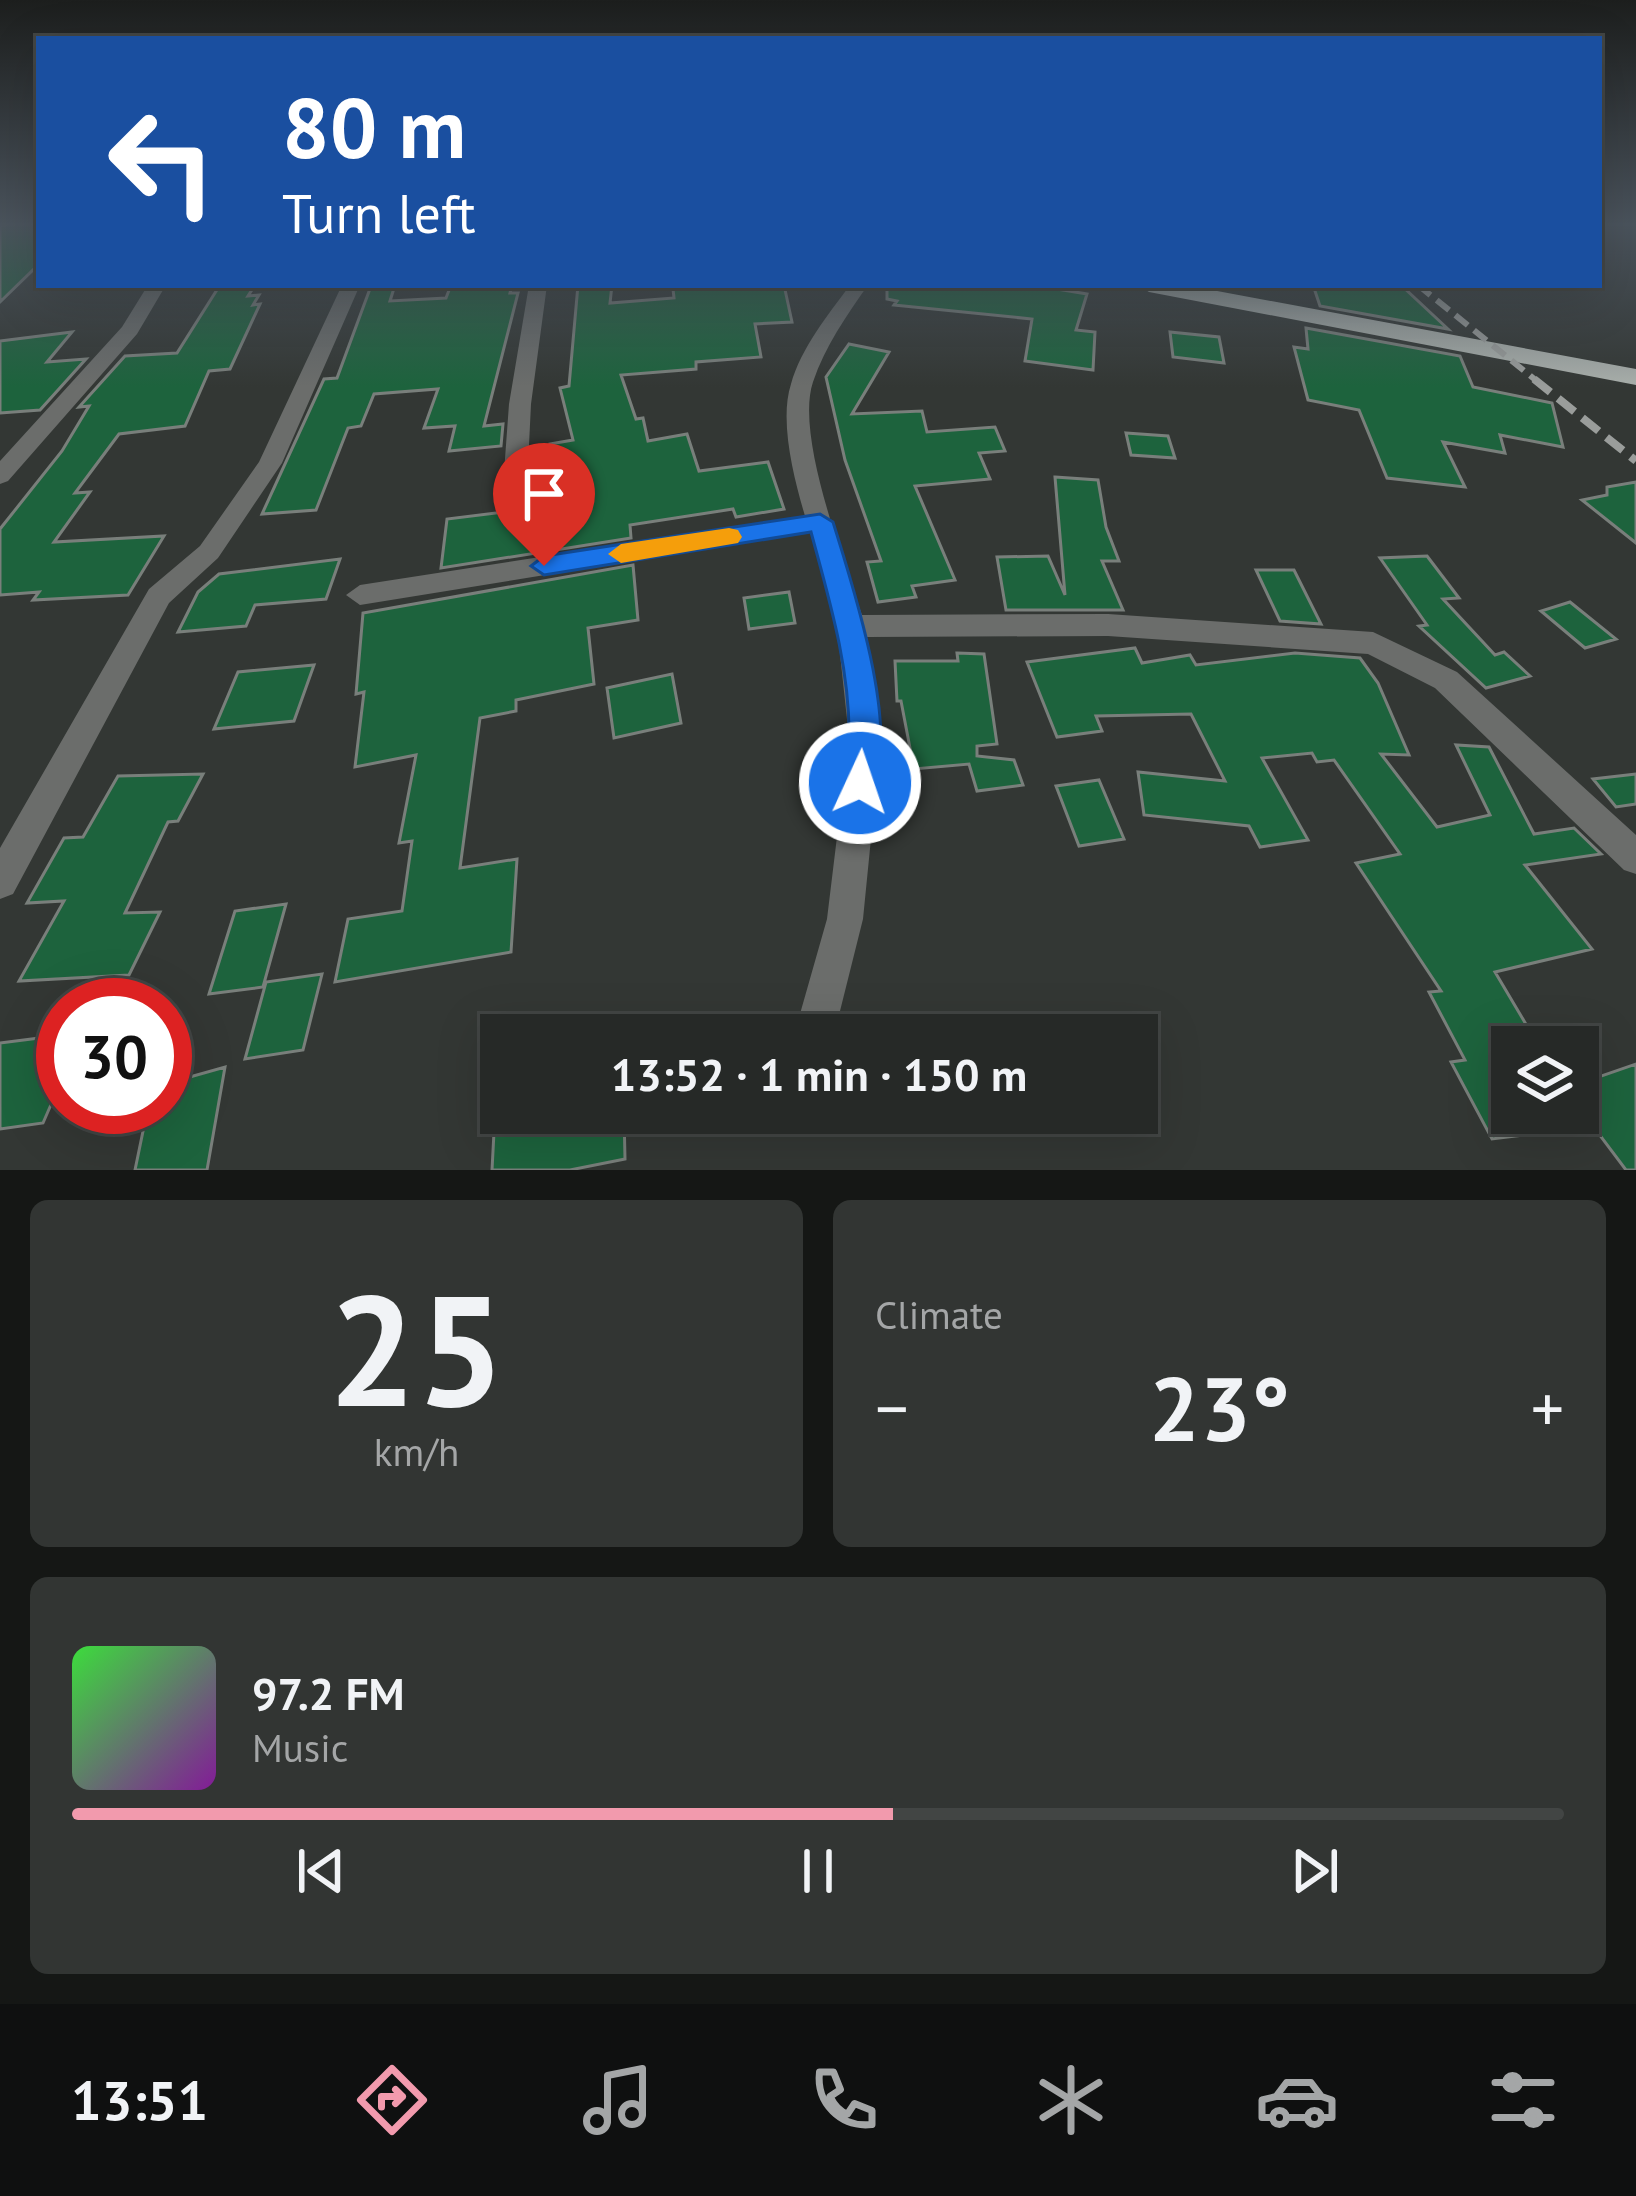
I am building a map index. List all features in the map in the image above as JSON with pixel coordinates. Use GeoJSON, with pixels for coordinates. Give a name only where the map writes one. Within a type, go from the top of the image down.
{"type":"FeatureCollection","features":[{"type":"Feature","properties":{"kind":"highway"},"geometry":{"type":"LineString","coordinates":[[1165,288],[1636,377]]}},
{"type":"Feature","properties":{"kind":"street"},"geometry":{"type":"LineString","coordinates":[[0,476],[130,330],[156,288]]}},
{"type":"Feature","properties":{"kind":"street"},"geometry":{"type":"LineString","coordinates":[[0,882],[159,596],[209,552],[270,463],[350,288]]}},
{"type":"Feature","properties":{"kind":"street"},"geometry":{"type":"LineString","coordinates":[[515,486],[520,404],[538,288]]}},
{"type":"Feature","properties":{"kind":"street"},"geometry":{"type":"LineString","coordinates":[[820,1014],[845,919],[865,738],[850,626],[802,464],[800,386],[826,332],[857,288]]}},
{"type":"Feature","properties":{"kind":"street"},"geometry":{"type":"LineString","coordinates":[[360,595],[820,522]]}},
{"type":"Feature","properties":{"kind":"street"},"geometry":{"type":"LineString","coordinates":[[850,626],[1108,625],[1372,643],[1447,680],[1636,858]]}},
{"type":"Feature","properties":{"kind":"building"},"geometry":{"type":"Polygon","coordinates":[[[0,278],[25,278],[0,302],[0,278]]]}},
{"type":"Feature","properties":{"kind":"building"},"geometry":{"type":"Polygon","coordinates":[[[218,288],[253,288],[248,296],[259,295],[253,305],[260,304],[230,369],[209,371],[185,426],[119,434],[75,493],[90,492],[54,542],[164,536],[128,595],[33,600],[39,592],[0,595],[0,529],[62,451],[89,406],[79,407],[125,356],[177,353],[218,288]]]}},
{"type":"Feature","properties":{"kind":"building"},"geometry":{"type":"Polygon","coordinates":[[[370,288],[394,288],[390,301],[446,298],[450,288],[511,288],[510,293],[518,293],[484,426],[503,424],[501,446],[449,451],[455,426],[424,428],[438,389],[374,394],[361,426],[348,428],[316,510],[262,514],[324,379],[337,378],[370,288]]]}},
{"type":"Feature","properties":{"kind":"building"},"geometry":{"type":"Polygon","coordinates":[[[578,288],[612,288],[610,303],[674,298],[673,289],[785,288],[792,322],[755,324],[761,357],[696,362],[696,369],[621,375],[636,419],[643,418],[648,441],[687,434],[699,471],[768,462],[784,509],[736,517],[733,509],[630,525],[631,538],[441,568],[447,519],[512,511],[537,504],[537,495],[556,492],[550,444],[573,440],[560,388],[569,386],[578,288]]]}},
{"type":"Feature","properties":{"kind":"building"},"geometry":{"type":"Polygon","coordinates":[[[887,288],[1051,288],[1087,294],[1076,330],[1095,332],[1093,370],[1025,361],[1032,319],[894,305],[897,301],[887,299],[887,288]]]}},
{"type":"Feature","properties":{"kind":"building"},"geometry":{"type":"Polygon","coordinates":[[[1314,288],[1404,288],[1448,329],[1320,306],[1314,288]]]}},
{"type":"Feature","properties":{"kind":"building"},"geometry":{"type":"Polygon","coordinates":[[[1306,328],[1460,356],[1473,387],[1552,403],[1563,447],[1500,435],[1505,453],[1443,442],[1465,487],[1387,478],[1359,410],[1308,400],[1294,347],[1308,349],[1306,328]]]}},
{"type":"Feature","properties":{"kind":"building"},"geometry":{"type":"Polygon","coordinates":[[[72,332],[47,362],[86,359],[40,410],[0,413],[0,341],[72,332]]]}},
{"type":"Feature","properties":{"kind":"building"},"geometry":{"type":"Polygon","coordinates":[[[1170,332],[1219,337],[1224,363],[1173,357],[1170,332]]]}},
{"type":"Feature","properties":{"kind":"building"},"geometry":{"type":"Polygon","coordinates":[[[849,344],[889,352],[852,414],[922,411],[927,432],[995,427],[1005,451],[979,453],[990,479],[915,486],[955,580],[912,586],[916,597],[878,602],[867,562],[881,561],[845,460],[826,377],[849,344]]]}},
{"type":"Feature","properties":{"kind":"building"},"geometry":{"type":"Polygon","coordinates":[[[1126,433],[1168,436],[1175,458],[1131,455],[1126,433]]]}},
{"type":"Feature","properties":{"kind":"building"},"geometry":{"type":"Polygon","coordinates":[[[1055,477],[1098,480],[1106,527],[1119,561],[1102,561],[1123,610],[1006,610],[997,557],[1048,556],[1065,595],[1055,477]]]}},
{"type":"Feature","properties":{"kind":"building"},"geometry":{"type":"Polygon","coordinates":[[[1636,482],[1636,543],[1582,500],[1607,495],[1607,487],[1636,482]]]}},
{"type":"Feature","properties":{"kind":"building"},"geometry":{"type":"Polygon","coordinates":[[[1427,556],[1459,598],[1443,599],[1495,655],[1504,652],[1530,676],[1486,688],[1419,626],[1427,625],[1380,558],[1427,556]]]}},
{"type":"Feature","properties":{"kind":"building"},"geometry":{"type":"Polygon","coordinates":[[[340,559],[326,599],[255,605],[246,626],[178,632],[198,592],[219,574],[340,559]]]}},
{"type":"Feature","properties":{"kind":"building"},"geometry":{"type":"Polygon","coordinates":[[[633,565],[638,620],[588,628],[594,684],[516,700],[516,711],[480,718],[460,868],[517,859],[511,952],[335,982],[348,919],[402,911],[412,841],[399,843],[416,755],[355,767],[364,692],[356,694],[363,613],[633,565]]]}},
{"type":"Feature","properties":{"kind":"building"},"geometry":{"type":"Polygon","coordinates":[[[1256,570],[1294,570],[1321,624],[1280,621],[1256,570]]]}},
{"type":"Feature","properties":{"kind":"building"},"geometry":{"type":"Polygon","coordinates":[[[789,592],[795,623],[749,629],[744,598],[789,592]]]}},
{"type":"Feature","properties":{"kind":"building"},"geometry":{"type":"Polygon","coordinates":[[[1570,602],[1616,639],[1585,648],[1541,611],[1570,602]]]}},
{"type":"Feature","properties":{"kind":"building"},"geometry":{"type":"Polygon","coordinates":[[[1135,648],[1142,663],[1190,655],[1196,665],[1295,653],[1360,658],[1378,683],[1409,755],[1381,754],[1437,827],[1490,815],[1456,745],[1489,747],[1534,834],[1574,828],[1601,854],[1525,865],[1592,949],[1495,972],[1527,1026],[1491,1026],[1491,1134],[1531,1134],[1492,1139],[1451,1062],[1465,1060],[1429,992],[1441,991],[1356,863],[1400,854],[1334,760],[1317,762],[1312,753],[1262,758],[1308,840],[1260,847],[1249,826],[1144,815],[1138,772],[1225,781],[1191,714],[1096,716],[1102,731],[1057,737],[1027,662],[1135,648]]]}},
{"type":"Feature","properties":{"kind":"building"},"geometry":{"type":"Polygon","coordinates":[[[957,653],[984,654],[997,744],[977,746],[977,756],[1014,760],[1023,785],[977,791],[969,764],[914,769],[901,701],[897,701],[895,661],[958,661],[957,653]]]}},
{"type":"Feature","properties":{"kind":"building"},"geometry":{"type":"Polygon","coordinates":[[[314,665],[294,721],[214,729],[238,672],[314,665]]]}},
{"type":"Feature","properties":{"kind":"building"},"geometry":{"type":"Polygon","coordinates":[[[672,674],[681,723],[614,738],[607,688],[672,674]]]}},
{"type":"Feature","properties":{"kind":"building"},"geometry":{"type":"Polygon","coordinates":[[[203,774],[178,821],[168,822],[125,913],[160,912],[129,975],[19,981],[64,901],[27,903],[64,838],[83,837],[118,776],[203,774]]]}},
{"type":"Feature","properties":{"kind":"building"},"geometry":{"type":"Polygon","coordinates":[[[1636,774],[1636,804],[1616,807],[1593,779],[1636,774]]]}},
{"type":"Feature","properties":{"kind":"building"},"geometry":{"type":"Polygon","coordinates":[[[1099,780],[1124,839],[1079,846],[1056,786],[1099,780]]]}},
{"type":"Feature","properties":{"kind":"building"},"geometry":{"type":"Polygon","coordinates":[[[286,904],[263,987],[209,994],[235,911],[286,904]]]}},
{"type":"Feature","properties":{"kind":"building"},"geometry":{"type":"Polygon","coordinates":[[[322,974],[303,1050],[245,1059],[266,982],[322,974]]]}},
{"type":"Feature","properties":{"kind":"building"},"geometry":{"type":"Polygon","coordinates":[[[36,1038],[36,1124],[0,1129],[0,1043],[36,1038]]]}},
{"type":"Feature","properties":{"kind":"building"},"geometry":{"type":"Polygon","coordinates":[[[1636,1064],[1636,1170],[1626,1170],[1599,1134],[1599,1077],[1636,1064]]]}},
{"type":"Feature","properties":{"kind":"building"},"geometry":{"type":"Polygon","coordinates":[[[225,1067],[207,1170],[135,1170],[142,1134],[192,1134],[192,1076],[225,1067]]]}},
{"type":"Feature","properties":{"kind":"building"},"geometry":{"type":"Polygon","coordinates":[[[494,1134],[624,1134],[625,1159],[570,1170],[492,1170],[494,1134]]]}},
{"type":"Feature","properties":{"kind":"railway"},"geometry":{"type":"LineString","coordinates":[[1422,288],[1538,382]]}},
{"type":"Feature","properties":{"kind":"railway"},"geometry":{"type":"LineString","coordinates":[[1534,379],[1636,461]]}},
{"type":"Feature","properties":{"kind":"slow traffic"},"geometry":{"type":"LineString","coordinates":[[621,554],[729,537]]}},
{"type":"Feature","properties":{"kind":"route"},"geometry":{"type":"LineString","coordinates":[[544,566],[820,522],[850,626],[865,738],[860,783]]}}]}
